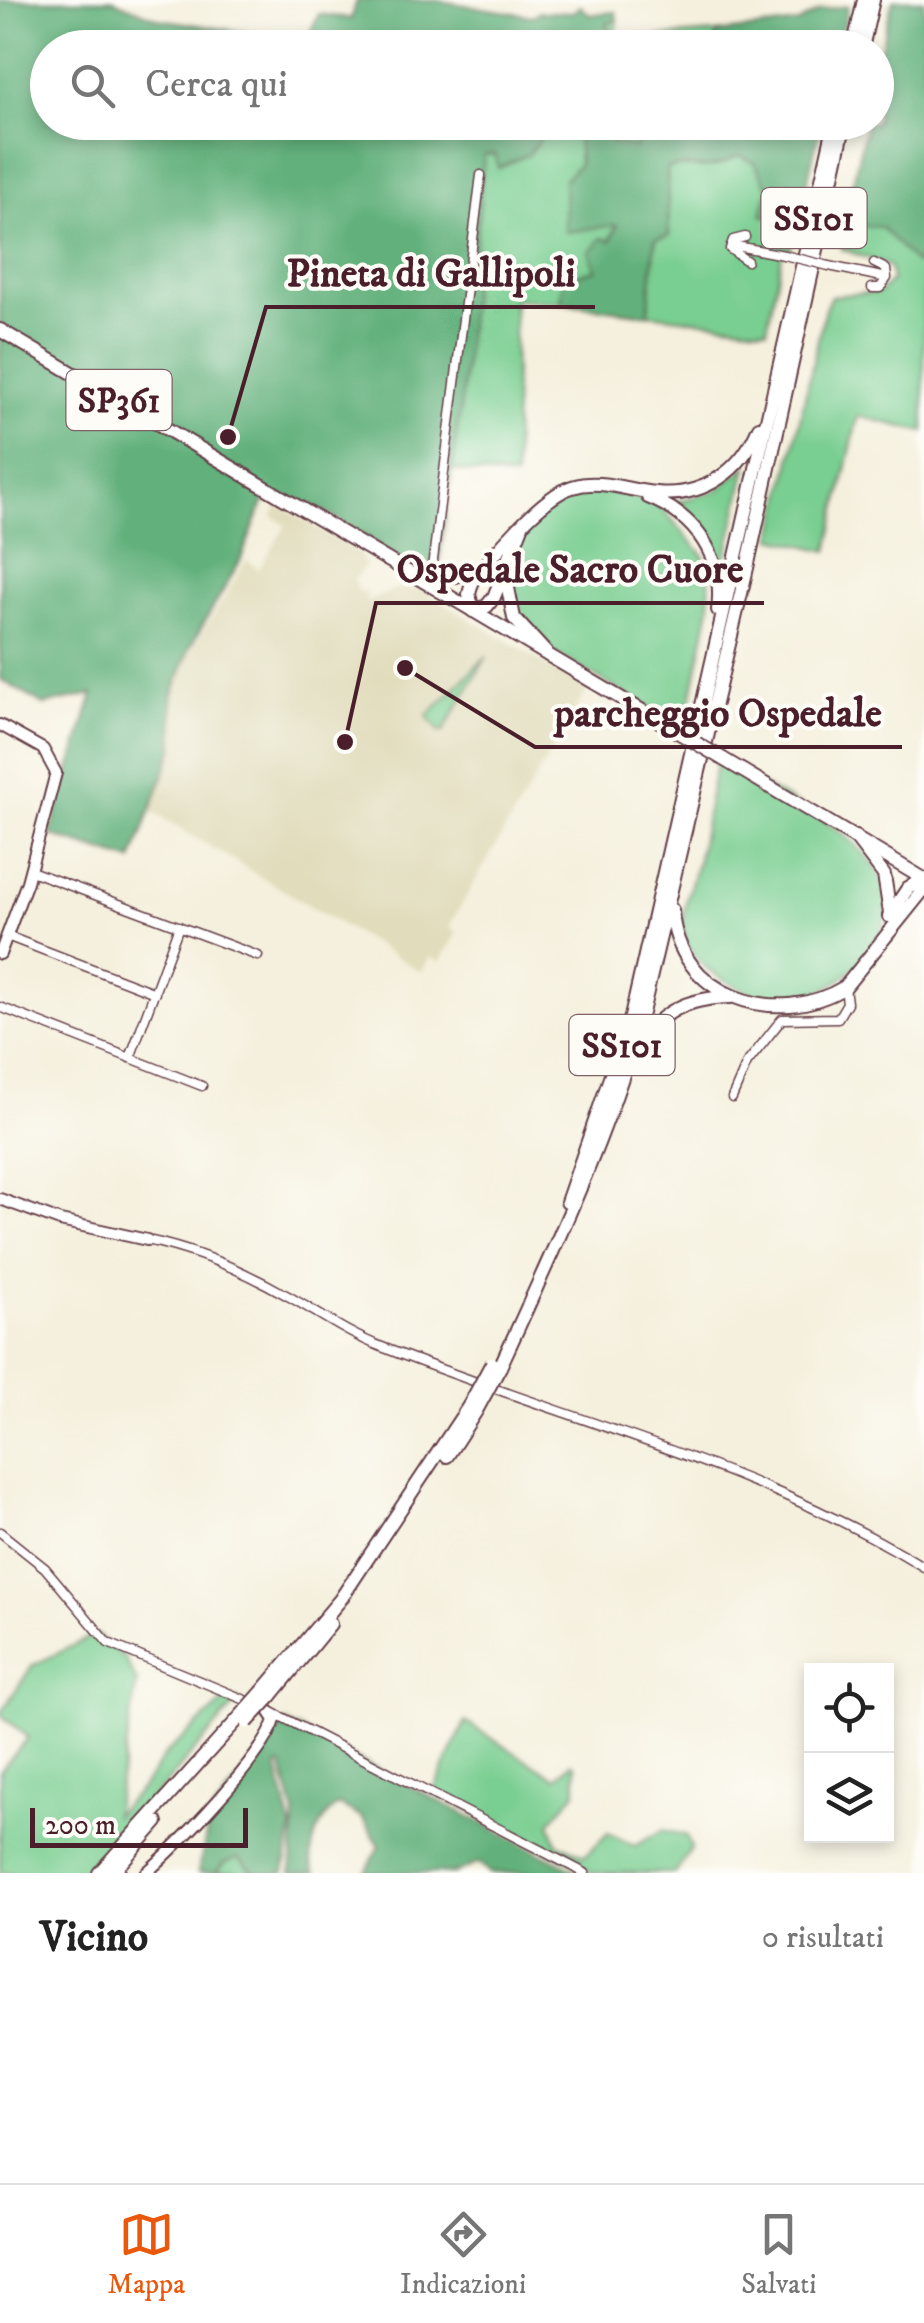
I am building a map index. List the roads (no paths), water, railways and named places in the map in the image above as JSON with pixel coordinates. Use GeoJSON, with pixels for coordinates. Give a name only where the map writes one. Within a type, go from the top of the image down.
{"type":"FeatureCollection","features":[{"type":"Feature","properties":{"kind":"main road"},"geometry":{"type":"LineString","coordinates":[[856,30],[864,0]]}},
{"type":"Feature","properties":{"kind":"main road"},"geometry":{"type":"LineString","coordinates":[[866,30],[873,0]]}},
{"type":"Feature","properties":{"kind":"main road","name":"SS101"},"geometry":{"type":"LineString","coordinates":[[496,1365],[568,1200],[632,1017],[831,140]]}},
{"type":"Feature","properties":{"kind":"main road","name":"SS101"},"geometry":{"type":"LineString","coordinates":[[112,1873],[267,1693],[367,1562],[472,1408],[576,1203],[623,1079],[671,897],[840,140]]}},
{"type":"Feature","properties":{"kind":"main road"},"geometry":{"type":"LineString","coordinates":[[522,526],[491,601],[473,612],[469,590],[536,508],[562,490],[602,484],[674,494],[709,484],[733,469],[760,426],[791,314]]}},
{"type":"Feature","properties":{"kind":"main road","name":"SP361"},"geometry":{"type":"LineString","coordinates":[[0,330],[924,879]]}},
{"type":"Feature","properties":{"kind":"main road"},"geometry":{"type":"LineString","coordinates":[[602,484],[673,509],[697,531],[713,556],[720,598],[702,710]]}},
{"type":"Feature","properties":{"kind":"main road"},"geometry":{"type":"LineString","coordinates":[[509,557],[506,585],[514,618],[548,656]]}},
{"type":"Feature","properties":{"kind":"main road"},"geometry":{"type":"LineString","coordinates":[[412,574],[466,574],[489,563]]}},
{"type":"Feature","properties":{"kind":"main road"},"geometry":{"type":"LineString","coordinates":[[855,837],[884,875],[890,913]]}},
{"type":"Feature","properties":{"kind":"main road"},"geometry":{"type":"LineString","coordinates":[[878,946],[890,913],[908,888],[924,879]]}},
{"type":"Feature","properties":{"kind":"main road"},"geometry":{"type":"LineString","coordinates":[[623,1079],[646,1035],[668,1012],[697,999],[736,996],[790,1006],[828,997],[845,987],[924,889]]}},
{"type":"Feature","properties":{"kind":"main road"},"geometry":{"type":"LineString","coordinates":[[671,897],[677,946],[688,965],[700,978],[736,996]]}},
{"type":"Feature","properties":{"kind":"main road"},"geometry":{"type":"LineString","coordinates":[[904,918],[924,910]]}},
{"type":"Feature","properties":{"kind":"main road","name":"SS101"},"geometry":{"type":"LineString","coordinates":[[100,1873],[244,1719]]}},
{"type":"Feature","properties":{"kind":"street"},"geometry":{"type":"LineString","coordinates":[[431,576],[481,175]]}},
{"type":"Feature","properties":{"kind":"street"},"geometry":{"type":"LineString","coordinates":[[730,245],[737,237],[746,237]]}},
{"type":"Feature","properties":{"kind":"street"},"geometry":{"type":"LineString","coordinates":[[730,245],[887,278]]}},
{"type":"Feature","properties":{"kind":"street"},"geometry":{"type":"LineString","coordinates":[[730,245],[733,254],[748,261]]}},
{"type":"Feature","properties":{"kind":"street"},"geometry":{"type":"LineString","coordinates":[[872,288],[880,288],[887,278],[886,269],[874,264]]}},
{"type":"Feature","properties":{"kind":"street"},"geometry":{"type":"LineString","coordinates":[[0,725],[43,749],[55,767],[30,871],[0,954]]}},
{"type":"Feature","properties":{"kind":"street"},"geometry":{"type":"LineString","coordinates":[[30,871],[258,956]]}},
{"type":"Feature","properties":{"kind":"street"},"geometry":{"type":"LineString","coordinates":[[130,1058],[179,926]]}},
{"type":"Feature","properties":{"kind":"street"},"geometry":{"type":"LineString","coordinates":[[7,936],[155,992]]}},
{"type":"Feature","properties":{"kind":"street"},"geometry":{"type":"LineString","coordinates":[[732,1098],[747,1062],[782,1019],[838,1018],[847,1003],[845,987]]}},
{"type":"Feature","properties":{"kind":"street"},"geometry":{"type":"LineString","coordinates":[[0,1008],[202,1086]]}},
{"type":"Feature","properties":{"kind":"street"},"geometry":{"type":"LineString","coordinates":[[0,1199],[60,1221],[190,1252],[274,1288],[358,1338],[483,1388],[672,1448],[770,1487],[924,1567]]}},
{"type":"Feature","properties":{"kind":"street"},"geometry":{"type":"LineString","coordinates":[[0,1532],[46,1568],[108,1643],[269,1711],[585,1873]]}},
{"type":"Feature","properties":{"kind":"street"},"geometry":{"type":"LineString","coordinates":[[146,1873],[198,1823],[274,1727],[269,1711]]}},
{"type":"Feature","properties":{"kind":"place","name":"Pineta di Gallipoli"},"geometry":{"type":"Point","coordinates":[228,437]}},
{"type":"Feature","properties":{"kind":"place","name":"parcheggio Ospedale"},"geometry":{"type":"Point","coordinates":[405,668]}},
{"type":"Feature","properties":{"kind":"place","name":"Ospedale Sacro Cuore"},"geometry":{"type":"Point","coordinates":[345,742]}}]}
